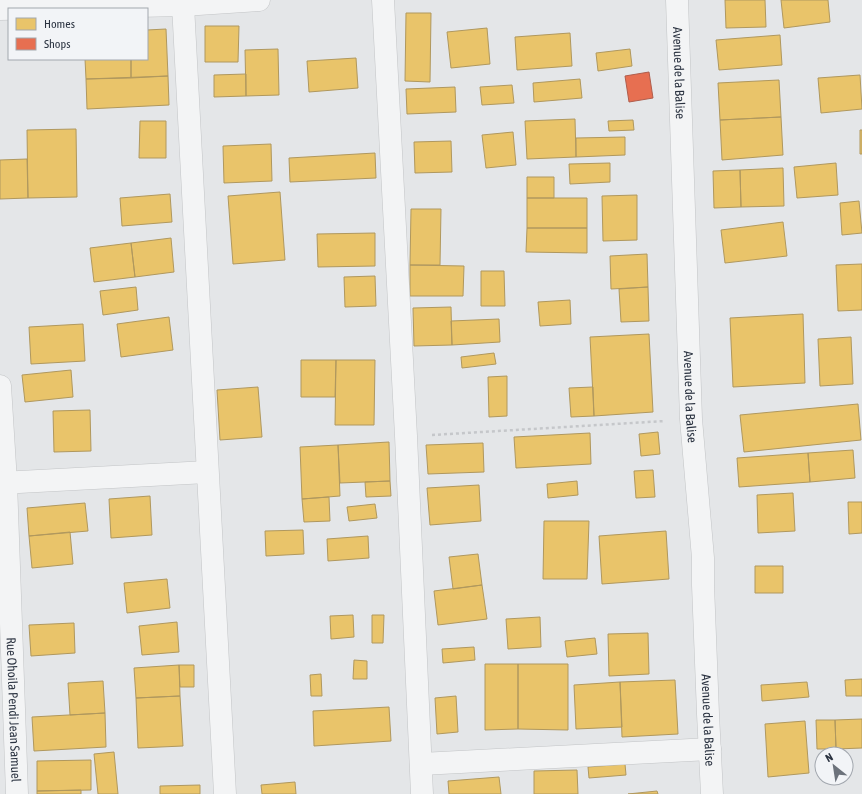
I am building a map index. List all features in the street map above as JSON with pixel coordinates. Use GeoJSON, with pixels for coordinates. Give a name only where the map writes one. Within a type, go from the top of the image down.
{"type":"FeatureCollection","features":[{"type":"Feature","properties":{"kind":"street"},"geometry":{"type":"LineString","coordinates":[[46,8],[183,5],[259,0]]}},
{"type":"Feature","properties":{"kind":"street"},"geometry":{"type":"LineString","coordinates":[[382,0],[406,436],[422,794]]}},
{"type":"Feature","properties":{"kind":"street","name":"Avenue de la Balise"},"geometry":{"type":"LineString","coordinates":[[677,0],[691,419],[703,558],[712,794]]}},
{"type":"Feature","properties":{"kind":"street"},"geometry":{"type":"LineString","coordinates":[[183,5],[225,794]]}},
{"type":"Feature","properties":{"kind":"street","name":"Rue Ohoila Pendi Jean Samuel"},"geometry":{"type":"LineString","coordinates":[[0,386],[17,794]]}},
{"type":"Feature","properties":{"kind":"street"},"geometry":{"type":"LineString","coordinates":[[3,482],[207,472]]}},
{"type":"Feature","properties":{"kind":"street"},"geometry":{"type":"LineString","coordinates":[[421,764],[710,749]]}},
{"type":"Feature","properties":{"kind":"path"},"geometry":{"type":"LineString","coordinates":[[406,436],[691,419]]}},
{"type":"Feature","properties":{"kind":"building: Homes"},"geometry":{"type":"Polygon","coordinates":[[[725,0],[765,0],[766,27],[726,28],[725,0]]]}},
{"type":"Feature","properties":{"kind":"building: Homes"},"geometry":{"type":"Polygon","coordinates":[[[781,0],[828,0],[830,22],[784,28],[781,0]]]}},
{"type":"Feature","properties":{"kind":"building: Homes"},"geometry":{"type":"Polygon","coordinates":[[[406,13],[431,13],[430,82],[405,81],[406,13]]]}},
{"type":"Feature","properties":{"kind":"building: Homes"},"geometry":{"type":"Polygon","coordinates":[[[205,26],[239,26],[238,62],[205,62],[205,26]]]}},
{"type":"Feature","properties":{"kind":"building: Homes"},"geometry":{"type":"Polygon","coordinates":[[[487,28],[490,64],[451,68],[447,32],[487,28]]]}},
{"type":"Feature","properties":{"kind":"building: Homes"},"geometry":{"type":"Polygon","coordinates":[[[166,29],[168,76],[131,78],[131,60],[148,60],[148,30],[166,29]]]}},
{"type":"Feature","properties":{"kind":"building: Homes"},"geometry":{"type":"Polygon","coordinates":[[[570,33],[572,66],[517,70],[515,37],[570,33]]]}},
{"type":"Feature","properties":{"kind":"building: Homes"},"geometry":{"type":"Polygon","coordinates":[[[780,35],[782,65],[719,70],[716,40],[780,35]]]}},
{"type":"Feature","properties":{"kind":"building: Homes"},"geometry":{"type":"Polygon","coordinates":[[[278,49],[279,95],[246,96],[245,50],[278,49]]]}},
{"type":"Feature","properties":{"kind":"building: Homes"},"geometry":{"type":"Polygon","coordinates":[[[630,49],[632,66],[598,71],[596,53],[630,49]]]}},
{"type":"Feature","properties":{"kind":"building: Homes"},"geometry":{"type":"Polygon","coordinates":[[[356,58],[358,88],[309,92],[307,61],[356,58]]]}},
{"type":"Feature","properties":{"kind":"building: Homes"},"geometry":{"type":"Polygon","coordinates":[[[85,60],[131,60],[131,78],[86,79],[85,60]]]}},
{"type":"Feature","properties":{"kind":"building: Homes"},"geometry":{"type":"Polygon","coordinates":[[[246,74],[246,96],[214,97],[214,75],[246,74]]]}},
{"type":"Feature","properties":{"kind":"building: Homes"},"geometry":{"type":"Polygon","coordinates":[[[860,75],[862,109],[821,113],[818,78],[860,75]]]}},
{"type":"Feature","properties":{"kind":"building: Homes"},"geometry":{"type":"Polygon","coordinates":[[[168,76],[169,105],[87,109],[86,79],[168,76]]]}},
{"type":"Feature","properties":{"kind":"building: Homes"},"geometry":{"type":"Polygon","coordinates":[[[580,79],[582,98],[534,102],[533,83],[580,79]]]}},
{"type":"Feature","properties":{"kind":"building: Homes"},"geometry":{"type":"Polygon","coordinates":[[[779,80],[781,117],[720,120],[718,83],[779,80]]]}},
{"type":"Feature","properties":{"kind":"building: Homes"},"geometry":{"type":"Polygon","coordinates":[[[512,85],[514,103],[482,105],[480,87],[512,85]]]}},
{"type":"Feature","properties":{"kind":"building: Homes"},"geometry":{"type":"Polygon","coordinates":[[[455,87],[456,112],[407,114],[406,89],[455,87]]]}},
{"type":"Feature","properties":{"kind":"building: Homes"},"geometry":{"type":"Polygon","coordinates":[[[781,117],[783,155],[722,160],[720,120],[781,117]]]}},
{"type":"Feature","properties":{"kind":"building: Homes"},"geometry":{"type":"Polygon","coordinates":[[[575,119],[576,157],[527,159],[525,121],[575,119]]]}},
{"type":"Feature","properties":{"kind":"building: Homes"},"geometry":{"type":"Polygon","coordinates":[[[633,120],[634,130],[609,131],[608,121],[633,120]]]}},
{"type":"Feature","properties":{"kind":"building: Homes"},"geometry":{"type":"Polygon","coordinates":[[[140,121],[166,121],[166,158],[139,158],[140,121]]]}},
{"type":"Feature","properties":{"kind":"building: Homes"},"geometry":{"type":"Polygon","coordinates":[[[76,129],[77,197],[28,198],[27,130],[76,129]]]}},
{"type":"Feature","properties":{"kind":"building: Homes"},"geometry":{"type":"Polygon","coordinates":[[[860,130],[862,130],[862,154],[860,154],[860,130]]]}},
{"type":"Feature","properties":{"kind":"building: Homes"},"geometry":{"type":"Polygon","coordinates":[[[513,132],[516,165],[486,168],[482,135],[513,132]]]}},
{"type":"Feature","properties":{"kind":"building: Homes"},"geometry":{"type":"Polygon","coordinates":[[[625,137],[625,155],[576,157],[576,138],[625,137]]]}},
{"type":"Feature","properties":{"kind":"building: Homes"},"geometry":{"type":"Polygon","coordinates":[[[451,141],[452,172],[415,173],[414,142],[451,141]]]}},
{"type":"Feature","properties":{"kind":"building: Homes"},"geometry":{"type":"Polygon","coordinates":[[[271,144],[272,181],[224,183],[223,146],[271,144]]]}},
{"type":"Feature","properties":{"kind":"building: Homes"},"geometry":{"type":"Polygon","coordinates":[[[375,153],[376,178],[290,182],[289,158],[375,153]]]}},
{"type":"Feature","properties":{"kind":"building: Homes"},"geometry":{"type":"Polygon","coordinates":[[[27,159],[28,198],[0,199],[0,160],[27,159]]]}},
{"type":"Feature","properties":{"kind":"building: Homes"},"geometry":{"type":"Polygon","coordinates":[[[610,163],[610,182],[570,184],[569,164],[610,163]]]}},
{"type":"Feature","properties":{"kind":"building: Homes"},"geometry":{"type":"Polygon","coordinates":[[[836,163],[838,195],[797,198],[794,167],[836,163]]]}},
{"type":"Feature","properties":{"kind":"building: Homes"},"geometry":{"type":"Polygon","coordinates":[[[783,168],[784,206],[741,207],[740,170],[783,168]]]}},
{"type":"Feature","properties":{"kind":"building: Homes"},"geometry":{"type":"Polygon","coordinates":[[[740,170],[741,207],[714,208],[713,171],[740,170]]]}},
{"type":"Feature","properties":{"kind":"building: Homes"},"geometry":{"type":"Polygon","coordinates":[[[527,177],[554,177],[554,198],[527,198],[527,177]]]}},
{"type":"Feature","properties":{"kind":"building: Homes"},"geometry":{"type":"Polygon","coordinates":[[[280,192],[285,260],[233,264],[228,196],[280,192]]]}},
{"type":"Feature","properties":{"kind":"building: Homes"},"geometry":{"type":"Polygon","coordinates":[[[170,194],[172,222],[122,226],[120,198],[170,194]]]}},
{"type":"Feature","properties":{"kind":"building: Homes"},"geometry":{"type":"Polygon","coordinates":[[[637,195],[637,240],[603,241],[602,196],[637,195]]]}},
{"type":"Feature","properties":{"kind":"building: Homes"},"geometry":{"type":"Polygon","coordinates":[[[527,198],[587,198],[587,228],[527,228],[527,198]]]}},
{"type":"Feature","properties":{"kind":"building: Homes"},"geometry":{"type":"Polygon","coordinates":[[[859,201],[862,233],[842,235],[840,203],[859,201]]]}},
{"type":"Feature","properties":{"kind":"building: Homes"},"geometry":{"type":"Polygon","coordinates":[[[411,209],[441,209],[440,265],[410,265],[411,209]]]}},
{"type":"Feature","properties":{"kind":"building: Homes"},"geometry":{"type":"Polygon","coordinates":[[[783,222],[787,256],[725,263],[721,230],[783,222]]]}},
{"type":"Feature","properties":{"kind":"building: Homes"},"geometry":{"type":"Polygon","coordinates":[[[527,228],[587,228],[587,253],[526,252],[527,228]]]}},
{"type":"Feature","properties":{"kind":"building: Homes"},"geometry":{"type":"Polygon","coordinates":[[[375,233],[375,266],[318,267],[317,234],[375,233]]]}},
{"type":"Feature","properties":{"kind":"building: Homes"},"geometry":{"type":"Polygon","coordinates":[[[171,238],[174,272],[135,277],[131,243],[171,238]]]}},
{"type":"Feature","properties":{"kind":"building: Homes"},"geometry":{"type":"Polygon","coordinates":[[[131,243],[135,277],[94,282],[90,248],[131,243]]]}},
{"type":"Feature","properties":{"kind":"building: Homes"},"geometry":{"type":"Polygon","coordinates":[[[647,254],[648,287],[611,289],[610,256],[647,254]]]}},
{"type":"Feature","properties":{"kind":"building: Homes"},"geometry":{"type":"Polygon","coordinates":[[[862,264],[862,310],[838,311],[836,265],[862,264]]]}},
{"type":"Feature","properties":{"kind":"building: Homes"},"geometry":{"type":"Polygon","coordinates":[[[410,265],[464,266],[463,296],[410,296],[410,265]]]}},
{"type":"Feature","properties":{"kind":"building: Homes"},"geometry":{"type":"Polygon","coordinates":[[[481,271],[504,271],[505,306],[481,306],[481,271]]]}},
{"type":"Feature","properties":{"kind":"building: Homes"},"geometry":{"type":"Polygon","coordinates":[[[375,276],[376,306],[345,307],[344,277],[375,276]]]}},
{"type":"Feature","properties":{"kind":"building: Homes"},"geometry":{"type":"Polygon","coordinates":[[[136,287],[138,310],[103,315],[100,291],[136,287]]]}},
{"type":"Feature","properties":{"kind":"building: Homes"},"geometry":{"type":"Polygon","coordinates":[[[648,287],[649,321],[621,322],[619,289],[648,287]]]}},
{"type":"Feature","properties":{"kind":"building: Homes"},"geometry":{"type":"Polygon","coordinates":[[[570,300],[571,324],[540,326],[538,302],[570,300]]]}},
{"type":"Feature","properties":{"kind":"building: Homes"},"geometry":{"type":"Polygon","coordinates":[[[451,307],[452,345],[414,346],[413,308],[451,307]]]}},
{"type":"Feature","properties":{"kind":"building: Homes"},"geometry":{"type":"Polygon","coordinates":[[[803,314],[805,383],[733,387],[730,318],[803,314]]]}},
{"type":"Feature","properties":{"kind":"building: Homes"},"geometry":{"type":"Polygon","coordinates":[[[169,317],[173,350],[121,357],[117,324],[169,317]]]}},
{"type":"Feature","properties":{"kind":"building: Homes"},"geometry":{"type":"Polygon","coordinates":[[[499,319],[500,342],[452,345],[451,321],[499,319]]]}},
{"type":"Feature","properties":{"kind":"building: Homes"},"geometry":{"type":"Polygon","coordinates":[[[83,324],[85,361],[31,364],[29,327],[83,324]]]}},
{"type":"Feature","properties":{"kind":"building: Homes"},"geometry":{"type":"Polygon","coordinates":[[[649,334],[653,412],[594,416],[590,337],[649,334]]]}},
{"type":"Feature","properties":{"kind":"building: Homes"},"geometry":{"type":"Polygon","coordinates":[[[851,337],[853,384],[820,386],[818,339],[851,337]]]}},
{"type":"Feature","properties":{"kind":"building: Homes"},"geometry":{"type":"Polygon","coordinates":[[[494,353],[496,364],[462,368],[461,357],[494,353]]]}},
{"type":"Feature","properties":{"kind":"building: Homes"},"geometry":{"type":"Polygon","coordinates":[[[301,360],[336,360],[335,397],[301,397],[301,360]]]}},
{"type":"Feature","properties":{"kind":"building: Homes"},"geometry":{"type":"Polygon","coordinates":[[[336,360],[375,360],[374,425],[335,425],[336,360]]]}},
{"type":"Feature","properties":{"kind":"building: Homes"},"geometry":{"type":"Polygon","coordinates":[[[71,370],[73,397],[25,402],[22,375],[71,370]]]}},
{"type":"Feature","properties":{"kind":"building: Homes"},"geometry":{"type":"Polygon","coordinates":[[[507,376],[507,416],[489,417],[488,377],[507,376]]]}},
{"type":"Feature","properties":{"kind":"building: Homes"},"geometry":{"type":"Polygon","coordinates":[[[258,387],[262,437],[220,440],[217,390],[258,387]]]}},
{"type":"Feature","properties":{"kind":"building: Homes"},"geometry":{"type":"Polygon","coordinates":[[[593,387],[594,416],[571,417],[569,388],[593,387]]]}},
{"type":"Feature","properties":{"kind":"building: Homes"},"geometry":{"type":"Polygon","coordinates":[[[858,404],[861,440],[744,452],[740,415],[858,404]]]}},
{"type":"Feature","properties":{"kind":"building: Homes"},"geometry":{"type":"Polygon","coordinates":[[[90,410],[91,451],[54,452],[53,411],[90,410]]]}},
{"type":"Feature","properties":{"kind":"building: Homes"},"geometry":{"type":"Polygon","coordinates":[[[658,432],[660,454],[641,456],[639,434],[658,432]]]}},
{"type":"Feature","properties":{"kind":"building: Homes"},"geometry":{"type":"Polygon","coordinates":[[[590,433],[591,464],[516,468],[514,437],[590,433]]]}},
{"type":"Feature","properties":{"kind":"building: Homes"},"geometry":{"type":"Polygon","coordinates":[[[389,442],[390,481],[340,483],[338,445],[389,442]]]}},
{"type":"Feature","properties":{"kind":"building: Homes"},"geometry":{"type":"Polygon","coordinates":[[[483,443],[484,472],[428,474],[426,445],[483,443]]]}},
{"type":"Feature","properties":{"kind":"building: Homes"},"geometry":{"type":"Polygon","coordinates":[[[338,445],[340,496],[302,499],[300,447],[338,445]]]}},
{"type":"Feature","properties":{"kind":"building: Homes"},"geometry":{"type":"Polygon","coordinates":[[[853,450],[855,478],[810,482],[808,453],[853,450]]]}},
{"type":"Feature","properties":{"kind":"building: Homes"},"geometry":{"type":"Polygon","coordinates":[[[808,453],[810,482],[739,487],[737,458],[808,453]]]}},
{"type":"Feature","properties":{"kind":"building: Homes"},"geometry":{"type":"Polygon","coordinates":[[[653,470],[655,497],[636,498],[634,471],[653,470]]]}},
{"type":"Feature","properties":{"kind":"building: Homes"},"geometry":{"type":"Polygon","coordinates":[[[390,481],[391,496],[366,497],[365,482],[390,481]]]}},
{"type":"Feature","properties":{"kind":"building: Homes"},"geometry":{"type":"Polygon","coordinates":[[[577,481],[578,495],[548,498],[547,484],[577,481]]]}},
{"type":"Feature","properties":{"kind":"building: Homes"},"geometry":{"type":"Polygon","coordinates":[[[479,485],[481,521],[430,525],[427,488],[479,485]]]}},
{"type":"Feature","properties":{"kind":"building: Homes"},"geometry":{"type":"Polygon","coordinates":[[[793,493],[795,531],[758,533],[757,495],[793,493]]]}},
{"type":"Feature","properties":{"kind":"building: Homes"},"geometry":{"type":"Polygon","coordinates":[[[150,496],[152,535],[111,538],[109,499],[150,496]]]}},
{"type":"Feature","properties":{"kind":"building: Homes"},"geometry":{"type":"Polygon","coordinates":[[[329,497],[330,521],[304,522],[302,499],[329,497]]]}},
{"type":"Feature","properties":{"kind":"building: Homes"},"geometry":{"type":"Polygon","coordinates":[[[848,502],[862,502],[862,533],[849,534],[848,502]]]}},
{"type":"Feature","properties":{"kind":"building: Homes"},"geometry":{"type":"Polygon","coordinates":[[[85,503],[88,531],[29,536],[27,508],[85,503]]]}},
{"type":"Feature","properties":{"kind":"building: Homes"},"geometry":{"type":"Polygon","coordinates":[[[375,504],[377,518],[349,521],[347,507],[375,504]]]}},
{"type":"Feature","properties":{"kind":"building: Homes"},"geometry":{"type":"Polygon","coordinates":[[[544,521],[589,521],[587,579],[543,579],[544,521]]]}},
{"type":"Feature","properties":{"kind":"building: Homes"},"geometry":{"type":"Polygon","coordinates":[[[303,530],[304,554],[266,556],[265,531],[303,530]]]}},
{"type":"Feature","properties":{"kind":"building: Homes"},"geometry":{"type":"Polygon","coordinates":[[[666,531],[669,579],[602,584],[599,536],[666,531]]]}},
{"type":"Feature","properties":{"kind":"building: Homes"},"geometry":{"type":"Polygon","coordinates":[[[70,532],[73,564],[32,568],[29,536],[70,532]]]}},
{"type":"Feature","properties":{"kind":"building: Homes"},"geometry":{"type":"Polygon","coordinates":[[[368,536],[369,558],[328,561],[327,539],[368,536]]]}},
{"type":"Feature","properties":{"kind":"building: Homes"},"geometry":{"type":"Polygon","coordinates":[[[478,554],[482,585],[453,589],[449,557],[478,554]]]}},
{"type":"Feature","properties":{"kind":"building: Homes"},"geometry":{"type":"Polygon","coordinates":[[[755,566],[783,566],[783,593],[755,593],[755,566]]]}},
{"type":"Feature","properties":{"kind":"building: Homes"},"geometry":{"type":"Polygon","coordinates":[[[167,579],[170,608],[127,613],[124,583],[167,579]]]}},
{"type":"Feature","properties":{"kind":"building: Homes"},"geometry":{"type":"Polygon","coordinates":[[[482,585],[487,619],[438,625],[434,591],[482,585]]]}},
{"type":"Feature","properties":{"kind":"building: Homes"},"geometry":{"type":"Polygon","coordinates":[[[353,615],[354,637],[331,639],[330,616],[353,615]]]}},
{"type":"Feature","properties":{"kind":"building: Homes"},"geometry":{"type":"Polygon","coordinates":[[[372,615],[384,615],[383,643],[372,643],[372,615]]]}},
{"type":"Feature","properties":{"kind":"building: Homes"},"geometry":{"type":"Polygon","coordinates":[[[540,617],[541,647],[508,649],[506,619],[540,617]]]}},
{"type":"Feature","properties":{"kind":"building: Homes"},"geometry":{"type":"Polygon","coordinates":[[[177,622],[179,652],[142,655],[139,626],[177,622]]]}},
{"type":"Feature","properties":{"kind":"building: Homes"},"geometry":{"type":"Polygon","coordinates":[[[74,623],[75,653],[31,656],[29,625],[74,623]]]}},
{"type":"Feature","properties":{"kind":"building: Homes"},"geometry":{"type":"Polygon","coordinates":[[[648,633],[649,674],[609,676],[608,634],[648,633]]]}},
{"type":"Feature","properties":{"kind":"building: Homes"},"geometry":{"type":"Polygon","coordinates":[[[595,638],[597,654],[567,657],[565,641],[595,638]]]}},
{"type":"Feature","properties":{"kind":"building: Homes"},"geometry":{"type":"Polygon","coordinates":[[[474,647],[475,660],[443,663],[442,649],[474,647]]]}},
{"type":"Feature","properties":{"kind":"building: Homes"},"geometry":{"type":"Polygon","coordinates":[[[354,660],[367,661],[367,679],[353,679],[354,660]]]}},
{"type":"Feature","properties":{"kind":"building: Homes"},"geometry":{"type":"Polygon","coordinates":[[[485,664],[518,664],[518,729],[485,730],[485,664]]]}},
{"type":"Feature","properties":{"kind":"building: Homes"},"geometry":{"type":"Polygon","coordinates":[[[518,664],[568,664],[568,730],[518,729],[518,664]]]}},
{"type":"Feature","properties":{"kind":"building: Homes"},"geometry":{"type":"Polygon","coordinates":[[[179,665],[194,665],[194,687],[180,687],[179,665]]]}},
{"type":"Feature","properties":{"kind":"building: Homes"},"geometry":{"type":"Polygon","coordinates":[[[179,665],[180,696],[136,698],[134,668],[179,665]]]}},
{"type":"Feature","properties":{"kind":"building: Homes"},"geometry":{"type":"Polygon","coordinates":[[[321,674],[322,696],[311,696],[310,675],[321,674]]]}},
{"type":"Feature","properties":{"kind":"building: Homes"},"geometry":{"type":"Polygon","coordinates":[[[862,679],[862,696],[846,696],[845,680],[862,679]]]}},
{"type":"Feature","properties":{"kind":"building: Homes"},"geometry":{"type":"Polygon","coordinates":[[[675,680],[678,734],[622,737],[620,682],[675,680]]]}},
{"type":"Feature","properties":{"kind":"building: Homes"},"geometry":{"type":"Polygon","coordinates":[[[103,681],[105,713],[70,715],[68,683],[103,681]]]}},
{"type":"Feature","properties":{"kind":"building: Homes"},"geometry":{"type":"Polygon","coordinates":[[[620,682],[622,727],[576,729],[574,685],[620,682]]]}},
{"type":"Feature","properties":{"kind":"building: Homes"},"geometry":{"type":"Polygon","coordinates":[[[807,682],[809,697],[762,701],[761,685],[807,682]]]}},
{"type":"Feature","properties":{"kind":"building: Homes"},"geometry":{"type":"Polygon","coordinates":[[[180,696],[183,746],[138,748],[136,698],[180,696]]]}},
{"type":"Feature","properties":{"kind":"building: Homes"},"geometry":{"type":"Polygon","coordinates":[[[456,696],[458,732],[437,734],[435,698],[456,696]]]}},
{"type":"Feature","properties":{"kind":"building: Homes"},"geometry":{"type":"Polygon","coordinates":[[[389,707],[391,741],[314,746],[313,711],[389,707]]]}},
{"type":"Feature","properties":{"kind":"building: Homes"},"geometry":{"type":"Polygon","coordinates":[[[105,713],[106,747],[34,751],[32,717],[105,713]]]}},
{"type":"Feature","properties":{"kind":"building: Homes"},"geometry":{"type":"Polygon","coordinates":[[[862,719],[862,748],[854,748],[854,746],[836,746],[835,720],[862,719]]]}},
{"type":"Feature","properties":{"kind":"building: Homes"},"geometry":{"type":"Polygon","coordinates":[[[816,720],[835,720],[836,746],[817,746],[816,720]]]}},
{"type":"Feature","properties":{"kind":"building: Homes"},"geometry":{"type":"Polygon","coordinates":[[[805,721],[809,773],[768,777],[765,724],[805,721]]]}},
{"type":"Feature","properties":{"kind":"building: Homes"},"geometry":{"type":"Polygon","coordinates":[[[114,752],[118,794],[98,794],[94,754],[114,752]]]}},
{"type":"Feature","properties":{"kind":"building: Homes"},"geometry":{"type":"Polygon","coordinates":[[[91,760],[91,790],[37,791],[37,761],[91,760]]]}},
{"type":"Feature","properties":{"kind":"building: Homes"},"geometry":{"type":"Polygon","coordinates":[[[625,764],[626,775],[589,778],[588,767],[625,764]]]}},
{"type":"Feature","properties":{"kind":"building: Homes"},"geometry":{"type":"Polygon","coordinates":[[[577,770],[578,794],[534,794],[534,771],[577,770]]]}},
{"type":"Feature","properties":{"kind":"building: Homes"},"geometry":{"type":"Polygon","coordinates":[[[499,777],[501,794],[449,794],[448,781],[499,777]]]}},
{"type":"Feature","properties":{"kind":"building: Homes"},"geometry":{"type":"Polygon","coordinates":[[[295,782],[296,794],[262,794],[261,785],[295,782]]]}},
{"type":"Feature","properties":{"kind":"building: Homes"},"geometry":{"type":"Polygon","coordinates":[[[200,785],[200,794],[160,794],[160,786],[200,785]]]}},
{"type":"Feature","properties":{"kind":"building: Homes"},"geometry":{"type":"Polygon","coordinates":[[[81,790],[81,794],[37,794],[37,791],[81,790]]]}},
{"type":"Feature","properties":{"kind":"building: Homes"},"geometry":{"type":"Polygon","coordinates":[[[657,791],[658,794],[628,794],[657,791]]]}},
{"type":"Feature","properties":{"kind":"building: Shops"},"geometry":{"type":"Polygon","coordinates":[[[649,72],[653,98],[629,102],[625,76],[649,72]]]}}]}
